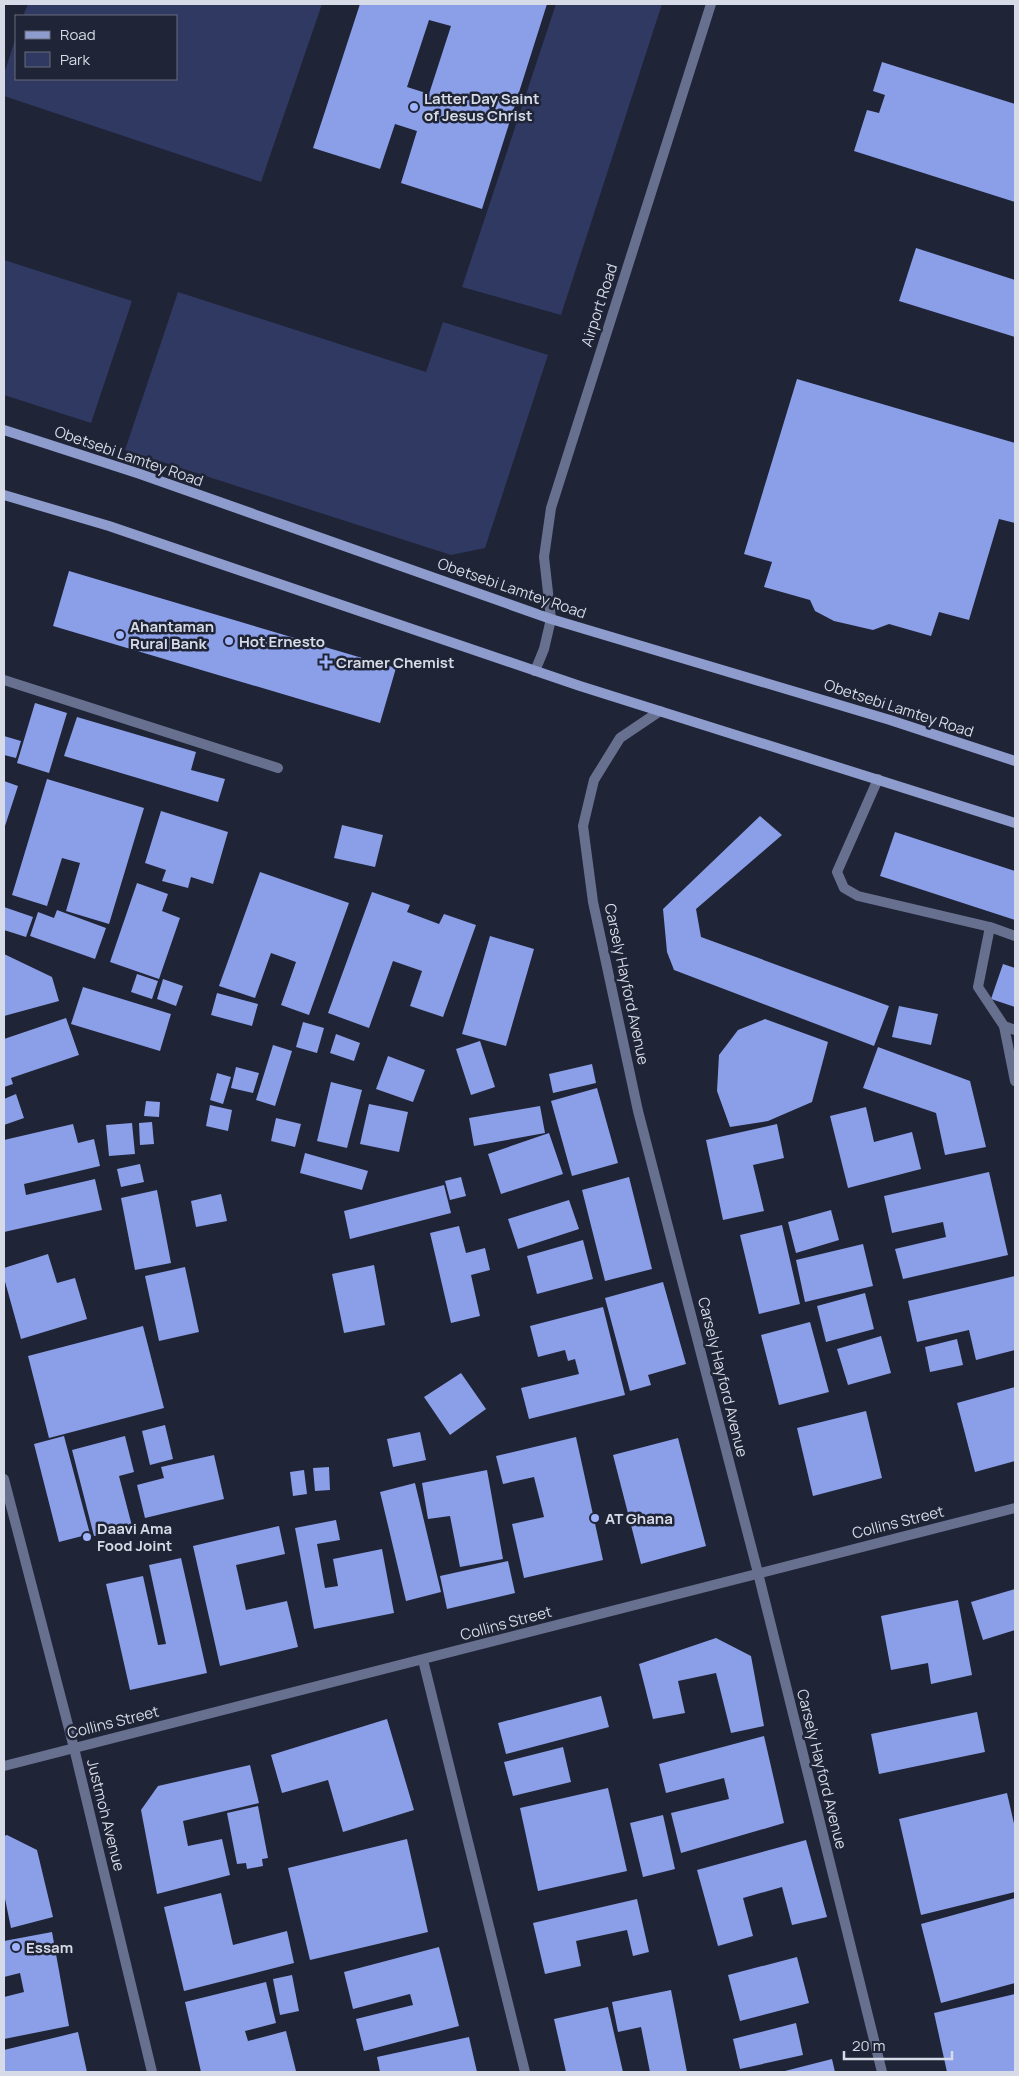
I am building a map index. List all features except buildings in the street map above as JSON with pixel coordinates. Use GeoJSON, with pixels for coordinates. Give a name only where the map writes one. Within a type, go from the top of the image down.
{"type":"FeatureCollection","features":[{"type":"Feature","properties":{"kind":"main road","name":"Obetsebi Lamtey Road"},"geometry":{"type":"LineString","coordinates":[[4,430],[140,474],[551,619],[890,720],[1015,762]]}},
{"type":"Feature","properties":{"kind":"main road"},"geometry":{"type":"LineString","coordinates":[[4,495],[109,526],[535,671],[1015,823]]}},
{"type":"Feature","properties":{"kind":"street","name":"Airport Road"},"geometry":{"type":"LineString","coordinates":[[535,671],[544,649],[551,619],[544,557],[551,508],[711,4]]}},
{"type":"Feature","properties":{"kind":"street"},"geometry":{"type":"LineString","coordinates":[[4,680],[278,768]]}},
{"type":"Feature","properties":{"kind":"street","name":"Carsely Hayford Avenue"},"geometry":{"type":"LineString","coordinates":[[660,711],[620,738],[594,780],[583,826],[594,902],[638,1111],[758,1573],[882,2072]]}},
{"type":"Feature","properties":{"kind":"street"},"geometry":{"type":"LineString","coordinates":[[878,779],[837,872],[844,888],[858,896],[990,927],[1015,936]]}},
{"type":"Feature","properties":{"kind":"street"},"geometry":{"type":"LineString","coordinates":[[990,927],[978,987],[1004,1026],[1015,1081]]}},
{"type":"Feature","properties":{"kind":"street"},"geometry":{"type":"LineString","coordinates":[[1004,1026],[1015,1030]]}},
{"type":"Feature","properties":{"kind":"street","name":"Justmoh Avenue"},"geometry":{"type":"LineString","coordinates":[[4,1479],[74,1748],[152,2072]]}},
{"type":"Feature","properties":{"kind":"street","name":"Collins Street"},"geometry":{"type":"LineString","coordinates":[[4,1766],[1015,1508]]}},
{"type":"Feature","properties":{"kind":"street"},"geometry":{"type":"LineString","coordinates":[[423,1660],[525,2072]]}},
{"type":"Feature","properties":{"kind":"green space"},"geometry":{"type":"Polygon","coordinates":[[[28,4],[322,4],[261,182],[4,96],[4,74],[15,40],[15,80],[178,80],[178,15],[23,15],[28,4]]]}},
{"type":"Feature","properties":{"kind":"green space"},"geometry":{"type":"Polygon","coordinates":[[[556,4],[662,4],[561,315],[462,287],[556,4]]]}},
{"type":"Feature","properties":{"kind":"green space"},"geometry":{"type":"Polygon","coordinates":[[[4,260],[132,301],[91,423],[4,395],[4,260]]]}},
{"type":"Feature","properties":{"kind":"green space"},"geometry":{"type":"Polygon","coordinates":[[[178,292],[426,372],[443,322],[548,355],[485,548],[451,555],[125,450],[178,292]]]}},
{"type":"Feature","properties":{"kind":"place","name":"Latter Day Saint of Jesus Christ"},"geometry":{"type":"Point","coordinates":[414,107]}},
{"type":"Feature","properties":{"kind":"place","name":"Ahantaman Rural Bank"},"geometry":{"type":"Point","coordinates":[120,635]}},
{"type":"Feature","properties":{"kind":"place","name":"Hot Ernesto"},"geometry":{"type":"Point","coordinates":[229,641]}},
{"type":"Feature","properties":{"kind":"place","name":"Cramer Chemist"},"geometry":{"type":"Point","coordinates":[326,662]}},
{"type":"Feature","properties":{"kind":"place","name":"AT Ghana"},"geometry":{"type":"Point","coordinates":[595,1518]}},
{"type":"Feature","properties":{"kind":"place","name":"Daavi Ama Food Joint"},"geometry":{"type":"Point","coordinates":[87,1537]}},
{"type":"Feature","properties":{"kind":"place","name":"Essam"},"geometry":{"type":"Point","coordinates":[16,1947]}}]}
